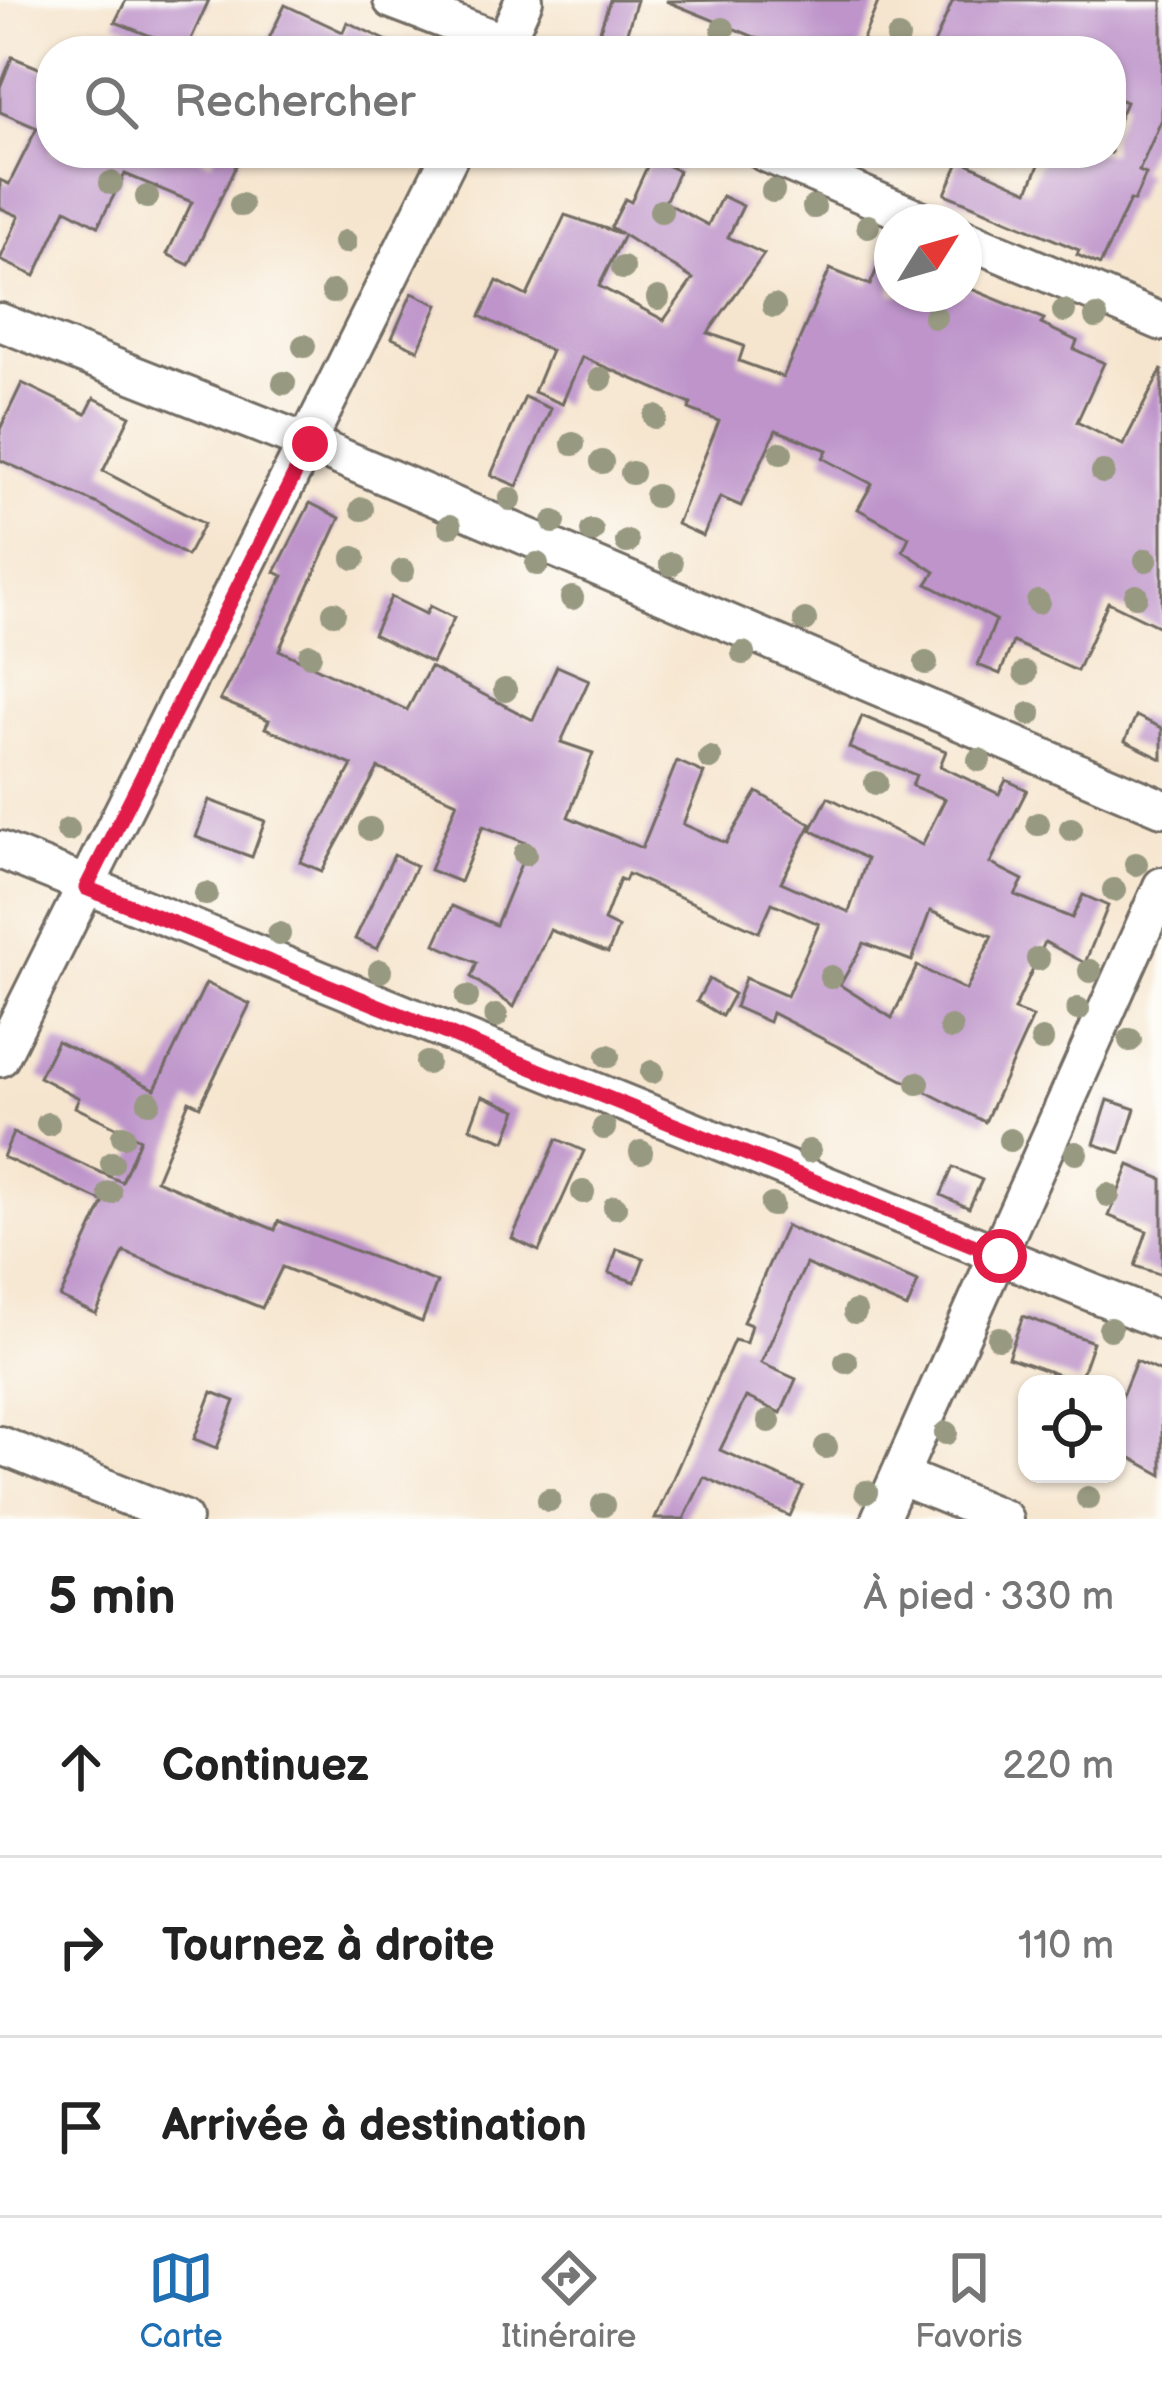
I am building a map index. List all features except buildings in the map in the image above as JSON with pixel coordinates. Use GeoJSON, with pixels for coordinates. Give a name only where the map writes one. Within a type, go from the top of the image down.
{"type":"FeatureCollection","features":[{"type":"Feature","properties":{"kind":"street"},"geometry":{"type":"LineString","coordinates":[[392,0],[480,36]]}},
{"type":"Feature","properties":{"kind":"street"},"geometry":{"type":"LineString","coordinates":[[514,36],[524,0]]}},
{"type":"Feature","properties":{"kind":"street"},"geometry":{"type":"LineString","coordinates":[[0,1058],[444,168]]}},
{"type":"Feature","properties":{"kind":"street"},"geometry":{"type":"LineString","coordinates":[[800,168],[885,204]]}},
{"type":"Feature","properties":{"kind":"street"},"geometry":{"type":"LineString","coordinates":[[982,246],[1162,322]]}},
{"type":"Feature","properties":{"kind":"street"},"geometry":{"type":"LineString","coordinates":[[0,322],[310,444],[1162,808]]}},
{"type":"Feature","properties":{"kind":"street"},"geometry":{"type":"LineString","coordinates":[[0,850],[1162,1322]]}},
{"type":"Feature","properties":{"kind":"street"},"geometry":{"type":"LineString","coordinates":[[880,1519],[1162,886]]}},
{"type":"Feature","properties":{"kind":"street"},"geometry":{"type":"LineString","coordinates":[[0,1445],[183,1519]]}},
{"type":"Feature","properties":{"kind":"street"},"geometry":{"type":"LineString","coordinates":[[900,1475],[1004,1519]]}},
{"type":"Feature","properties":{"kind":"route"},"geometry":{"type":"LineString","coordinates":[[310,444],[86,888],[1000,1256]]}}]}
